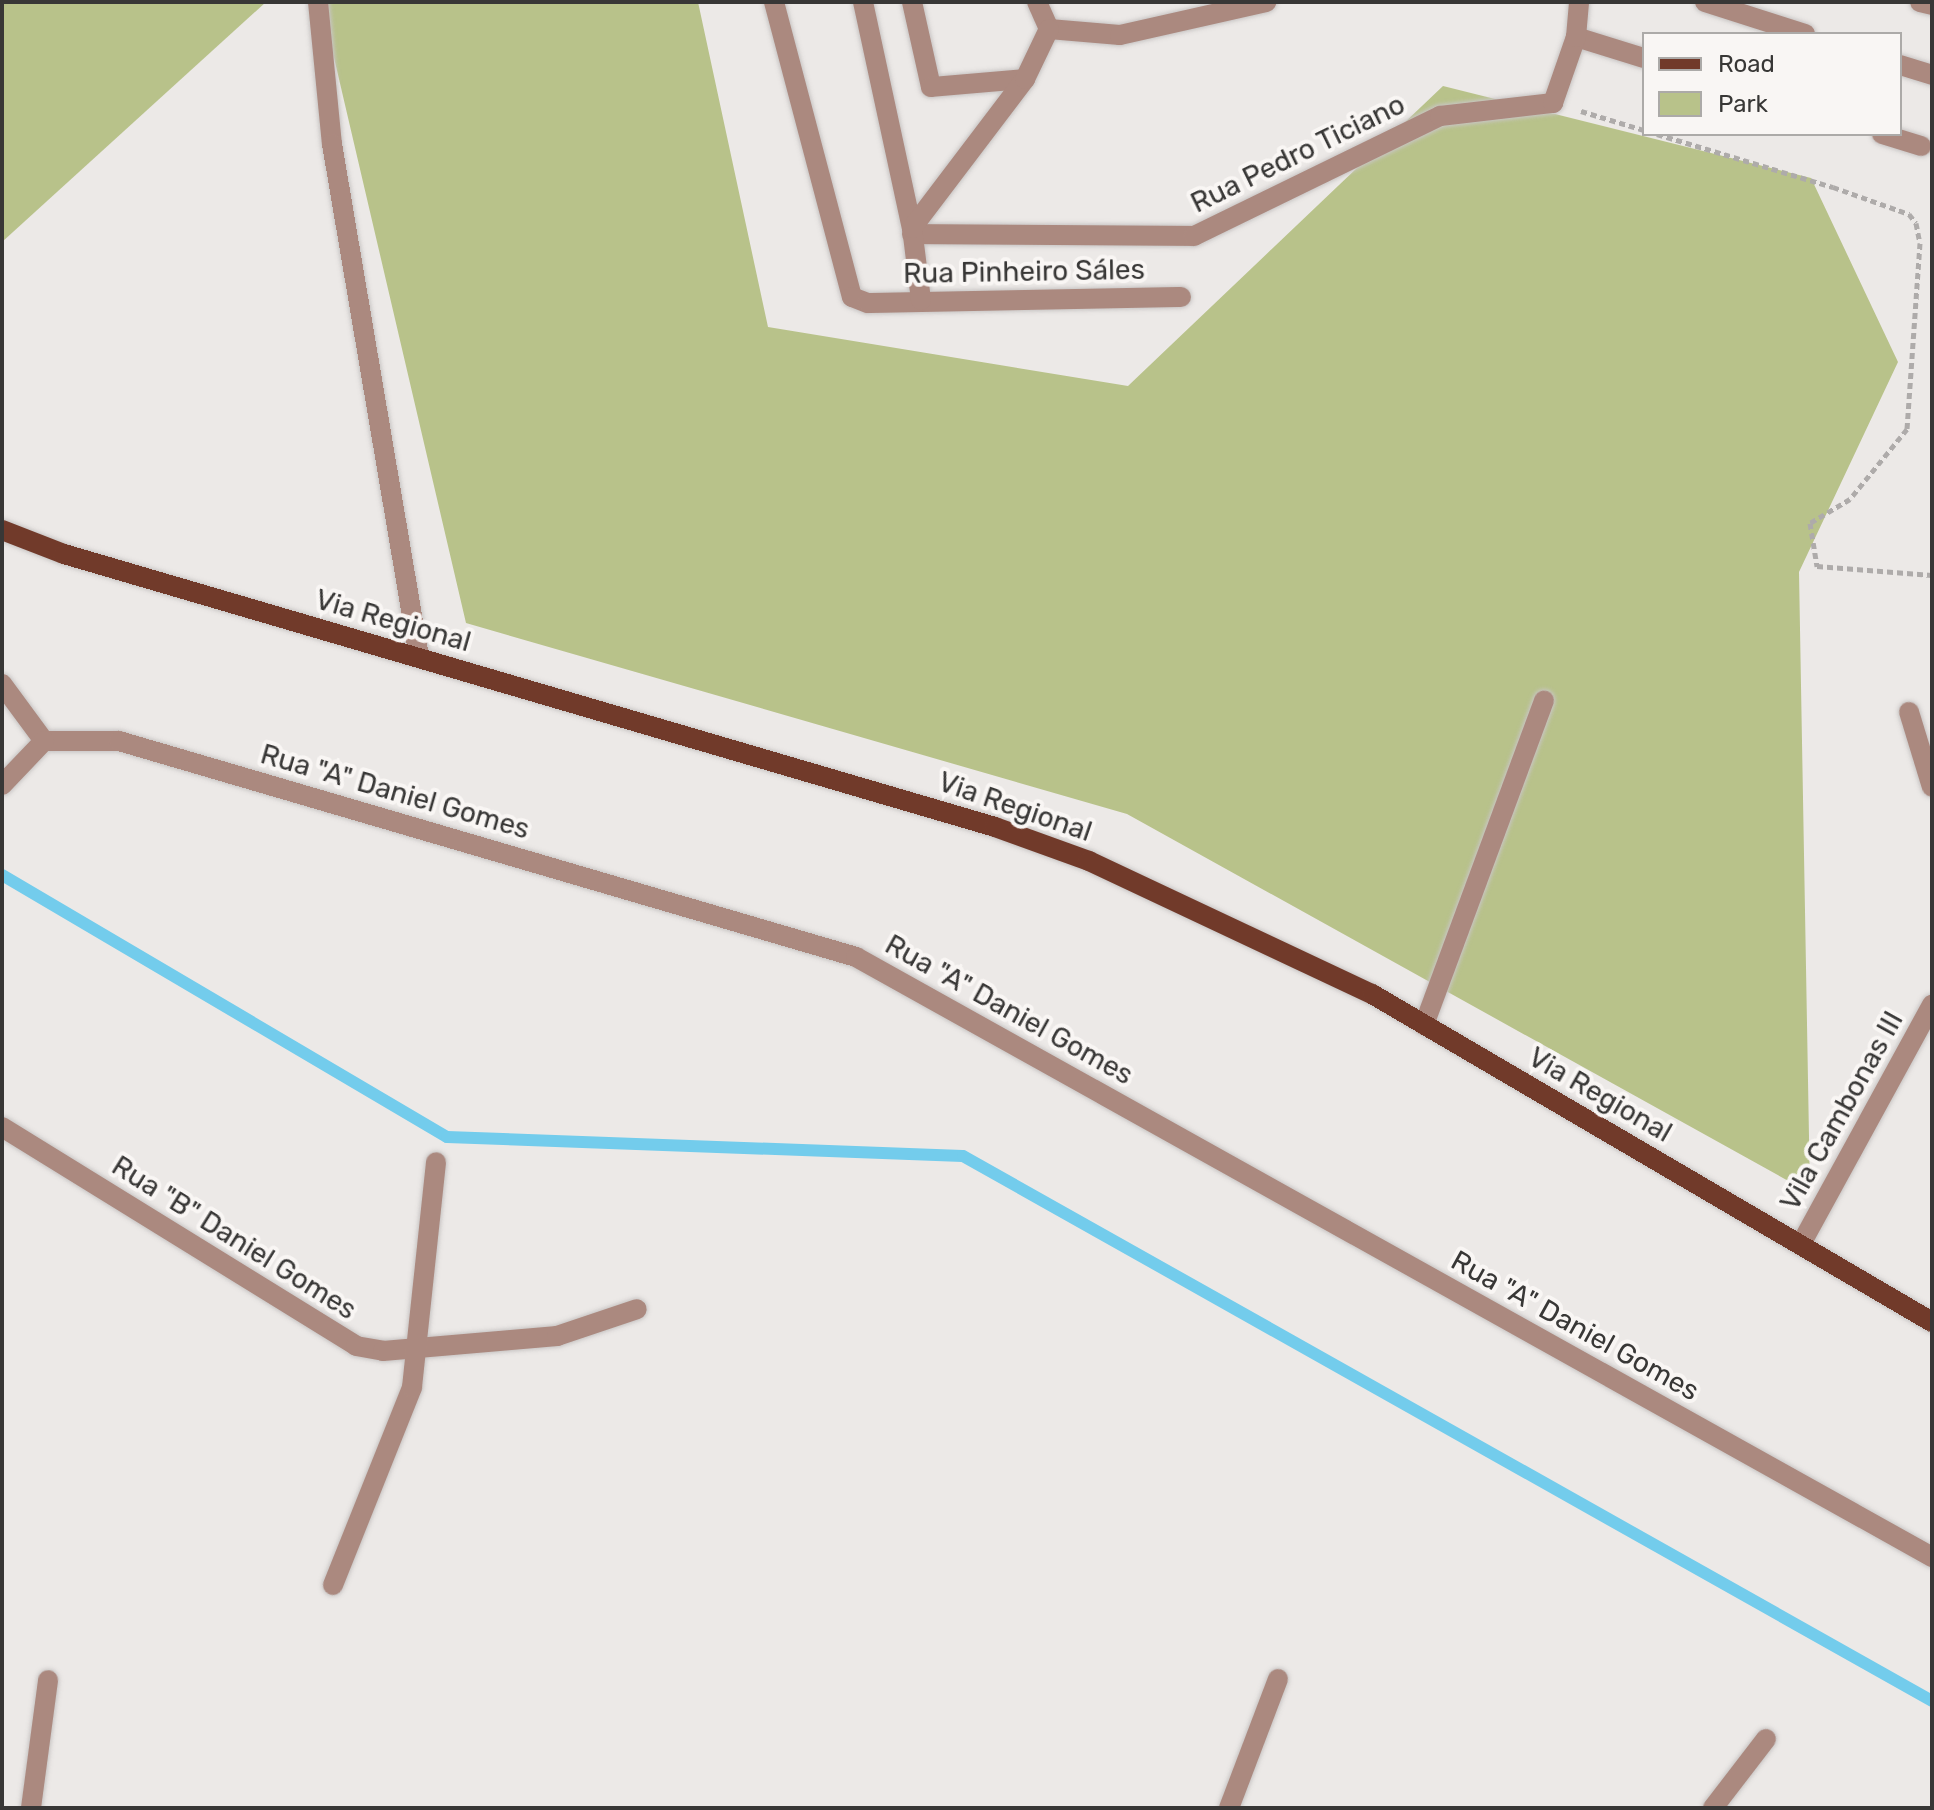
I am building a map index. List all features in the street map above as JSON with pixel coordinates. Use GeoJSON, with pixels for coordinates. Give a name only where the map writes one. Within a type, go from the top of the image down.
{"type":"FeatureCollection","features":[{"type":"Feature","properties":{"kind":"main road","name":"Via Regional"},"geometry":{"type":"LineString","coordinates":[[2,530],[1076,856],[1254,934],[1424,1025],[1932,1322]]}},
{"type":"Feature","properties":{"kind":"street"},"geometry":{"type":"LineString","coordinates":[[318,2],[332,144],[419,657]]}},
{"type":"Feature","properties":{"kind":"street","name":"Rua Pinheiro Sáles"},"geometry":{"type":"LineString","coordinates":[[774,2],[847,290],[868,303],[1181,297]]}},
{"type":"Feature","properties":{"kind":"street"},"geometry":{"type":"LineString","coordinates":[[863,2],[912,231],[921,300]]}},
{"type":"Feature","properties":{"kind":"street"},"geometry":{"type":"LineString","coordinates":[[912,2],[931,87],[1025,79]]}},
{"type":"Feature","properties":{"kind":"street"},"geometry":{"type":"LineString","coordinates":[[912,231],[1025,79],[1049,29],[1037,2]]}},
{"type":"Feature","properties":{"kind":"street"},"geometry":{"type":"LineString","coordinates":[[1049,29],[1120,35],[1266,2]]}},
{"type":"Feature","properties":{"kind":"street"},"geometry":{"type":"LineString","coordinates":[[1553,103],[1576,37],[1579,2]]}},
{"type":"Feature","properties":{"kind":"street"},"geometry":{"type":"LineString","coordinates":[[1705,2],[1799,32]]}},
{"type":"Feature","properties":{"kind":"street"},"geometry":{"type":"LineString","coordinates":[[1920,2],[1932,5]]}},
{"type":"Feature","properties":{"kind":"street"},"geometry":{"type":"LineString","coordinates":[[1576,37],[1642,57]]}},
{"type":"Feature","properties":{"kind":"street"},"geometry":{"type":"LineString","coordinates":[[1902,66],[1932,75]]}},
{"type":"Feature","properties":{"kind":"street","name":"Rua Pedro Ticiano"},"geometry":{"type":"LineString","coordinates":[[912,231],[1058,230],[1184,238],[1440,116],[1553,103]]}},
{"type":"Feature","properties":{"kind":"street"},"geometry":{"type":"LineString","coordinates":[[1888,136],[1921,146]]}},
{"type":"Feature","properties":{"kind":"street"},"geometry":{"type":"LineString","coordinates":[[2,684],[44,741],[2,785]]}},
{"type":"Feature","properties":{"kind":"street"},"geometry":{"type":"LineString","coordinates":[[1424,1025],[1544,700]]}},
{"type":"Feature","properties":{"kind":"street"},"geometry":{"type":"LineString","coordinates":[[1909,712],[1932,787]]}},
{"type":"Feature","properties":{"kind":"street","name":"Rua \"A\" Daniel Gomes"},"geometry":{"type":"LineString","coordinates":[[44,741],[119,741],[856,957],[1932,1557]]}},
{"type":"Feature","properties":{"kind":"street","name":"Vila Cambonas III"},"geometry":{"type":"LineString","coordinates":[[1801,1244],[1932,1005]]}},
{"type":"Feature","properties":{"kind":"street","name":"Rua \"B\" Daniel Gomes"},"geometry":{"type":"LineString","coordinates":[[2,1127],[356,1346],[418,1348],[557,1336],[637,1309]]}},
{"type":"Feature","properties":{"kind":"street"},"geometry":{"type":"LineString","coordinates":[[333,1585],[412,1387],[436,1162]]}},
{"type":"Feature","properties":{"kind":"street"},"geometry":{"type":"LineString","coordinates":[[1229,1808],[1278,1679]]}},
{"type":"Feature","properties":{"kind":"street"},"geometry":{"type":"LineString","coordinates":[[31,1808],[48,1680]]}},
{"type":"Feature","properties":{"kind":"street"},"geometry":{"type":"LineString","coordinates":[[1713,1808],[1766,1739]]}},
{"type":"Feature","properties":{"kind":"path"},"geometry":{"type":"LineString","coordinates":[[1553,103],[1642,129]]}},
{"type":"Feature","properties":{"kind":"path"},"geometry":{"type":"LineString","coordinates":[[1664,136],[1833,187],[1909,214],[1916,223],[1920,243],[1907,429],[1850,499],[1810,523],[1817,566],[1932,575]]}},
{"type":"Feature","properties":{"kind":"green space"},"geometry":{"type":"Polygon","coordinates":[[[2,2],[266,2],[2,242],[2,2]]]}},
{"type":"Feature","properties":{"kind":"green space"},"geometry":{"type":"Polygon","coordinates":[[[321,2],[698,2],[768,327],[1128,386],[1443,86],[1811,178],[1898,362],[1799,572],[1810,1193],[1127,814],[466,623],[321,2]]]}},
{"type":"Feature","properties":{"kind":"waterway"},"geometry":{"type":"LineString","coordinates":[[2,875],[447,1137],[963,1156],[1932,1701]]}}]}
